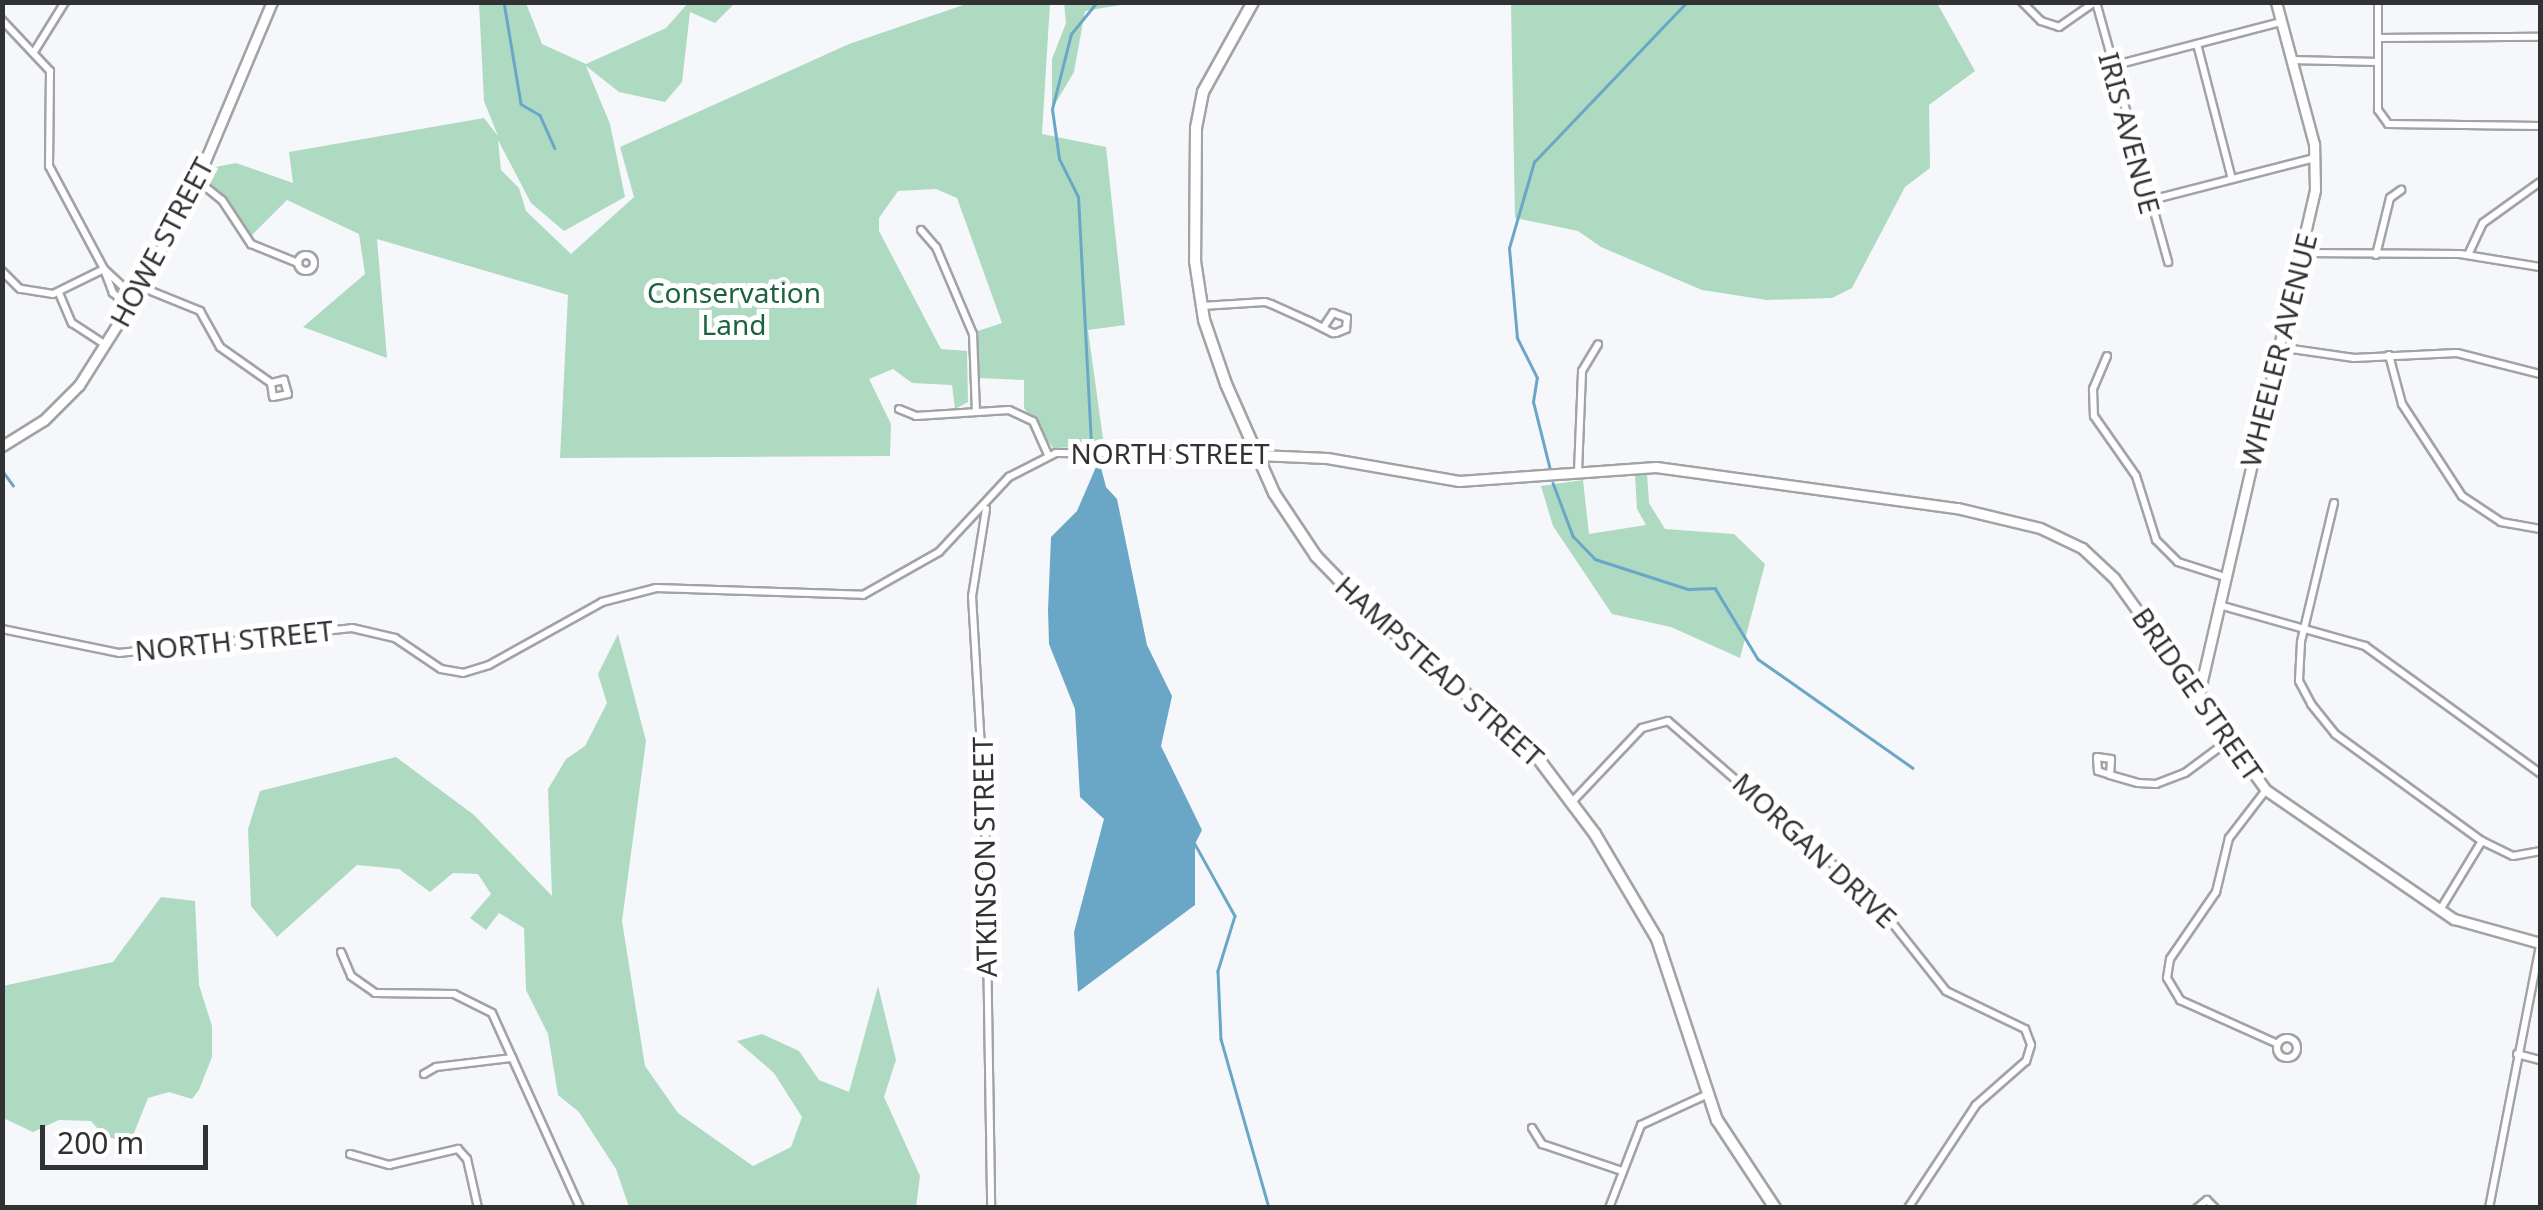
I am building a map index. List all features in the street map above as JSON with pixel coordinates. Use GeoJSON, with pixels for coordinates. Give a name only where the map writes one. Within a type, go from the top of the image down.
{"type":"FeatureCollection","features":[{"type":"Feature","properties":{"kind":"main road","name":"HAMPSTEAD STREET"},"geometry":{"type":"LineString","coordinates":[[1254,2],[1212,70],[1199,110],[1193,214],[1201,306],[1277,500],[1316,556],[1370,612],[1531,749],[1572,802],[1656,939],[1726,1138],[1775,1208]]}},
{"type":"Feature","properties":{"kind":"street"},"geometry":{"type":"LineString","coordinates":[[34,52],[65,2]]}},
{"type":"Feature","properties":{"kind":"street","name":"HOWE STREET"},"geometry":{"type":"LineString","coordinates":[[2,446],[60,406],[106,345],[197,180],[272,2]]}},
{"type":"Feature","properties":{"kind":"street"},"geometry":{"type":"LineString","coordinates":[[2022,2],[2041,21],[2059,27],[2096,2]]}},
{"type":"Feature","properties":{"kind":"street","name":"IRIS AVENUE"},"geometry":{"type":"LineString","coordinates":[[2096,2],[2147,201],[2168,262]]}},
{"type":"Feature","properties":{"kind":"street","name":"WHEELER AVENUE"},"geometry":{"type":"LineString","coordinates":[[2198,698],[2301,253],[2316,157],[2276,2]]}},
{"type":"Feature","properties":{"kind":"street"},"geometry":{"type":"LineString","coordinates":[[2378,2],[2378,110],[2388,124],[2540,126]]}},
{"type":"Feature","properties":{"kind":"street"},"geometry":{"type":"LineString","coordinates":[[2,20],[34,52],[54,87],[49,166],[104,269],[132,301]]}},
{"type":"Feature","properties":{"kind":"street"},"geometry":{"type":"LineString","coordinates":[[2112,66],[2281,22]]}},
{"type":"Feature","properties":{"kind":"street"},"geometry":{"type":"LineString","coordinates":[[2378,38],[2540,37]]}},
{"type":"Feature","properties":{"kind":"street"},"geometry":{"type":"LineString","coordinates":[[2197,44],[2232,179]]}},
{"type":"Feature","properties":{"kind":"street"},"geometry":{"type":"LineString","coordinates":[[2292,60],[2378,62]]}},
{"type":"Feature","properties":{"kind":"street"},"geometry":{"type":"LineString","coordinates":[[2147,201],[2316,157]]}},
{"type":"Feature","properties":{"kind":"street"},"geometry":{"type":"LineString","coordinates":[[197,180],[222,200],[250,244],[298,264]]}},
{"type":"Feature","properties":{"kind":"street"},"geometry":{"type":"LineString","coordinates":[[2468,255],[2483,223],[2540,182]]}},
{"type":"Feature","properties":{"kind":"street"},"geometry":{"type":"LineString","coordinates":[[2376,254],[2390,198],[2401,190]]}},
{"type":"Feature","properties":{"kind":"street"},"geometry":{"type":"LineString","coordinates":[[921,230],[936,247],[974,334],[976,412]]}},
{"type":"Feature","properties":{"kind":"street"},"geometry":{"type":"LineString","coordinates":[[2301,253],[2468,255],[2540,267]]}},
{"type":"Feature","properties":{"kind":"street"},"geometry":{"type":"LineString","coordinates":[[2,271],[20,288],[59,292],[104,269]]}},
{"type":"Feature","properties":{"kind":"street"},"geometry":{"type":"LineString","coordinates":[[141,287],[200,311],[220,347],[271,382]]}},
{"type":"Feature","properties":{"kind":"street"},"geometry":{"type":"LineString","coordinates":[[59,292],[68,318],[106,345]]}},
{"type":"Feature","properties":{"kind":"street"},"geometry":{"type":"LineString","coordinates":[[1201,306],[1265,302],[1323,328]]}},
{"type":"Feature","properties":{"kind":"street"},"geometry":{"type":"LineString","coordinates":[[1578,474],[1582,371],[1598,344]]}},
{"type":"Feature","properties":{"kind":"street"},"geometry":{"type":"LineString","coordinates":[[2278,347],[2328,357],[2457,352],[2540,374]]}},
{"type":"Feature","properties":{"kind":"street"},"geometry":{"type":"LineString","coordinates":[[2389,355],[2402,404],[2462,496],[2500,522],[2540,529]]}},
{"type":"Feature","properties":{"kind":"street"},"geometry":{"type":"LineString","coordinates":[[2107,356],[2093,390],[2094,416],[2136,476],[2156,540],[2178,562],[2225,577]]}},
{"type":"Feature","properties":{"kind":"street"},"geometry":{"type":"LineString","coordinates":[[899,410],[916,416],[976,412],[1024,415],[1040,430],[1048,455]]}},
{"type":"Feature","properties":{"kind":"street","name":"NORTH STREET"},"geometry":{"type":"LineString","coordinates":[[2,629],[98,652],[352,628],[395,638],[448,671],[470,672],[602,602],[656,588],[863,595],[939,552],[986,508],[1010,477],[1048,455],[1315,456],[1459,481],[1674,469],[2019,520]]}},
{"type":"Feature","properties":{"kind":"street"},"geometry":{"type":"LineString","coordinates":[[2334,503],[2303,626],[2299,681],[2326,725],[2482,841],[2513,856],[2540,851]]}},
{"type":"Feature","properties":{"kind":"street","name":"ATKINSON STREET"},"geometry":{"type":"LineString","coordinates":[[986,508],[972,596],[985,813],[991,1208]]}},
{"type":"Feature","properties":{"kind":"street","name":"BRIDGE STREET"},"geometry":{"type":"LineString","coordinates":[[2019,520],[2071,542],[2104,567],[2266,790],[2440,911],[2486,932],[2540,945]]}},
{"type":"Feature","properties":{"kind":"street"},"geometry":{"type":"LineString","coordinates":[[2219,605],[2366,646],[2540,773]]}},
{"type":"Feature","properties":{"kind":"street","name":"MORGAN DRIVE"},"geometry":{"type":"LineString","coordinates":[[1572,802],[1642,728],[1668,722],[1874,900],[1946,990],[2024,1029],[2031,1045],[2026,1060],[1976,1105],[1908,1208]]}},
{"type":"Feature","properties":{"kind":"street"},"geometry":{"type":"LineString","coordinates":[[2110,775],[2144,784],[2168,781],[2228,742]]}},
{"type":"Feature","properties":{"kind":"street"},"geometry":{"type":"LineString","coordinates":[[2266,790],[2229,838],[2216,892],[2170,959],[2167,978],[2180,1000],[2278,1044]]}},
{"type":"Feature","properties":{"kind":"street"},"geometry":{"type":"LineString","coordinates":[[2440,911],[2482,841]]}},
{"type":"Feature","properties":{"kind":"street"},"geometry":{"type":"LineString","coordinates":[[2489,1208],[2540,945]]}},
{"type":"Feature","properties":{"kind":"street"},"geometry":{"type":"LineString","coordinates":[[340,952],[351,976],[375,993],[454,994],[475,1001],[498,1021],[580,1208]]}},
{"type":"Feature","properties":{"kind":"street"},"geometry":{"type":"LineString","coordinates":[[2517,1054],[2540,1060]]}},
{"type":"Feature","properties":{"kind":"street"},"geometry":{"type":"LineString","coordinates":[[424,1074],[436,1066],[512,1058]]}},
{"type":"Feature","properties":{"kind":"street"},"geometry":{"type":"LineString","coordinates":[[1608,1208],[1642,1126],[1708,1094]]}},
{"type":"Feature","properties":{"kind":"street"},"geometry":{"type":"LineString","coordinates":[[1532,1128],[1542,1144],[1622,1171]]}},
{"type":"Feature","properties":{"kind":"street"},"geometry":{"type":"LineString","coordinates":[[350,1154],[389,1164],[464,1153],[478,1208]]}},
{"type":"Feature","properties":{"kind":"street"},"geometry":{"type":"LineString","coordinates":[[2197,1208],[2207,1200],[2216,1208]]}},
{"type":"Feature","properties":{"kind":"green space","name":"Conservation Land"},"geometry":{"type":"Polygon","coordinates":[[[479,3],[526,3],[542,44],[586,64],[666,28],[688,3],[735,3],[715,23],[690,12],[682,82],[665,102],[619,92],[586,66],[610,124],[625,197],[564,231],[531,203],[498,140],[501,170],[519,188],[526,211],[571,254],[634,197],[620,147],[849,44],[969,3],[1050,3],[1042,134],[1106,147],[1125,325],[1088,330],[1104,446],[1053,448],[1024,408],[1024,380],[979,378],[978,331],[1002,323],[957,198],[936,189],[898,191],[879,218],[879,231],[941,349],[967,351],[968,402],[955,409],[952,385],[912,383],[893,369],[869,379],[891,424],[890,456],[560,458],[568,295],[377,239],[387,358],[303,327],[365,274],[359,234],[287,200],[250,237],[210,183],[210,168],[236,163],[293,183],[289,152],[484,118],[498,136],[484,101],[479,3]]]}},
{"type":"Feature","properties":{"kind":"green space"},"geometry":{"type":"Polygon","coordinates":[[[1064,3],[1132,3],[1085,11],[1074,72],[1052,109],[1052,59],[1066,23],[1064,3]]]}},
{"type":"Feature","properties":{"kind":"green space"},"geometry":{"type":"Polygon","coordinates":[[[1511,3],[1937,3],[1975,71],[1929,105],[1930,168],[1905,187],[1852,288],[1832,298],[1767,300],[1702,290],[1601,247],[1578,231],[1515,218],[1511,3]]]}},
{"type":"Feature","properties":{"kind":"green space"},"geometry":{"type":"Polygon","coordinates":[[[1647,474],[1649,503],[1665,529],[1734,534],[1765,564],[1740,658],[1671,627],[1612,614],[1553,526],[1541,486],[1583,480],[1589,534],[1646,525],[1637,509],[1635,475],[1647,474]]]}},
{"type":"Feature","properties":{"kind":"green space"},"geometry":{"type":"Polygon","coordinates":[[[618,634],[646,741],[622,921],[645,1066],[678,1113],[753,1166],[791,1147],[802,1117],[774,1073],[737,1041],[762,1034],[799,1051],[819,1080],[849,1092],[878,986],[896,1060],[884,1097],[920,1176],[916,1207],[629,1207],[616,1169],[579,1112],[558,1095],[548,1034],[526,990],[524,928],[499,913],[486,930],[470,918],[491,894],[478,874],[453,873],[430,892],[399,869],[357,865],[277,937],[251,906],[248,829],[260,791],[396,757],[474,815],[552,896],[548,789],[566,759],[585,746],[607,703],[598,674],[618,634]]]}},
{"type":"Feature","properties":{"kind":"green space"},"geometry":{"type":"Polygon","coordinates":[[[161,897],[195,901],[199,985],[212,1026],[212,1057],[199,1090],[192,1099],[169,1092],[148,1098],[130,1143],[104,1136],[91,1121],[59,1120],[33,1132],[3,1118],[3,986],[113,962],[161,897]]]}},
{"type":"Feature","properties":{"kind":"water"},"geometry":{"type":"Polygon","coordinates":[[[1099,460],[1106,487],[1117,499],[1147,645],[1172,696],[1161,746],[1202,830],[1195,844],[1195,905],[1078,992],[1074,932],[1104,819],[1080,797],[1075,709],[1049,644],[1048,610],[1051,537],[1077,511],[1099,460]]]}},
{"type":"Feature","properties":{"kind":"waterway"},"geometry":{"type":"LineString","coordinates":[[504,2],[521,104],[540,115],[555,148]]}},
{"type":"Feature","properties":{"kind":"waterway"},"geometry":{"type":"LineString","coordinates":[[1091,444],[1078,197],[1059,159],[1052,109],[1071,34],[1097,2]]}},
{"type":"Feature","properties":{"kind":"waterway"},"geometry":{"type":"LineString","coordinates":[[1550,470],[1533,402],[1537,378],[1517,338],[1509,248],[1534,162],[1687,2]]}},
{"type":"Feature","properties":{"kind":"waterway"},"geometry":{"type":"LineString","coordinates":[[2,470],[13,485]]}},
{"type":"Feature","properties":{"kind":"waterway"},"geometry":{"type":"LineString","coordinates":[[1553,483],[1573,536],[1595,559],[1688,589],[1715,588],[1758,659],[1913,768]]}},
{"type":"Feature","properties":{"kind":"waterway"},"geometry":{"type":"LineString","coordinates":[[1195,844],[1235,916],[1218,971],[1221,1039],[1269,1208]]}}]}
